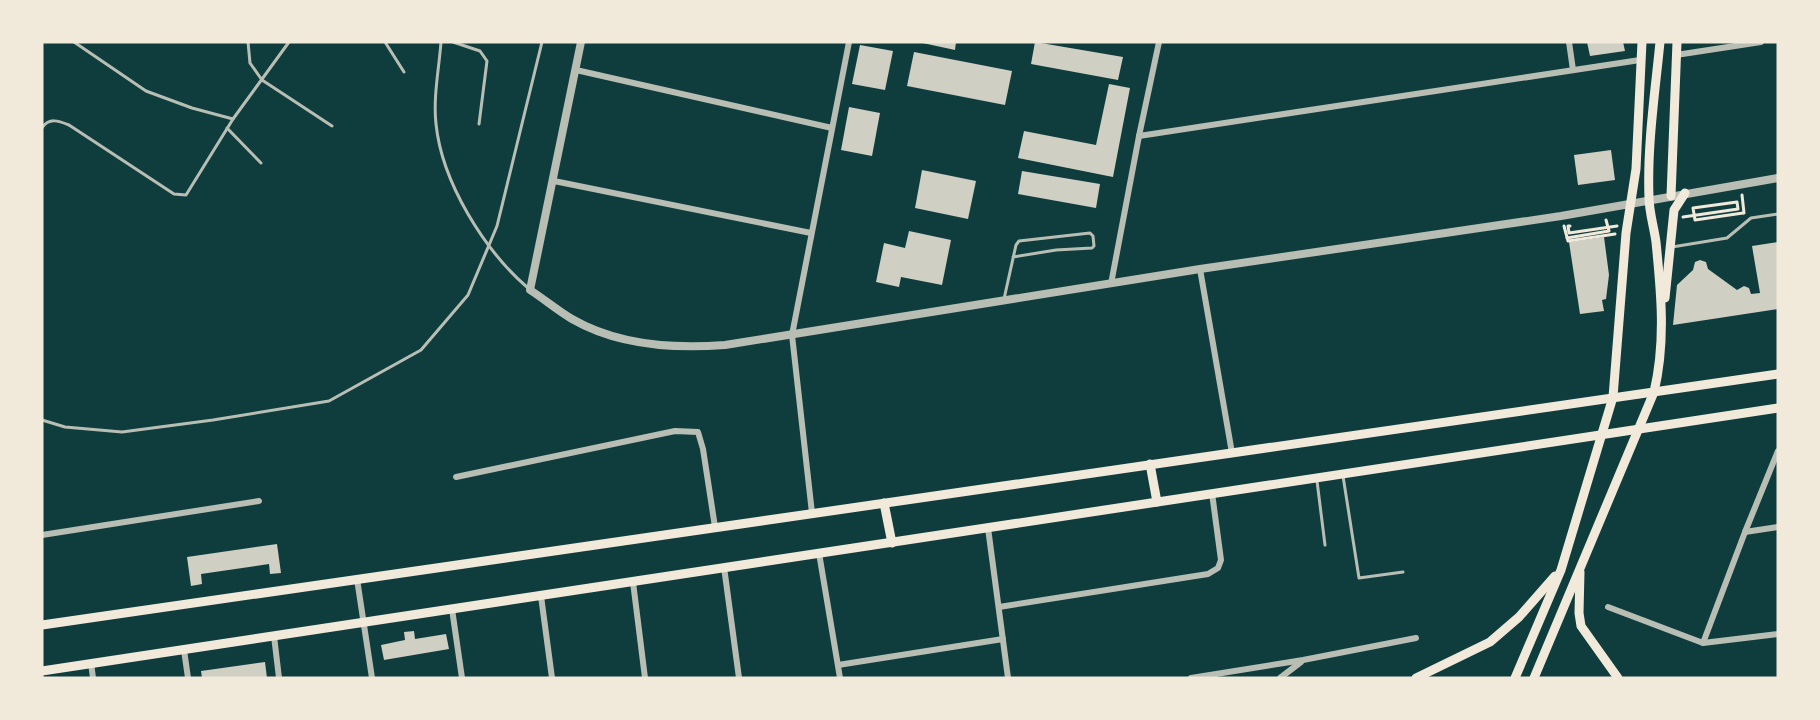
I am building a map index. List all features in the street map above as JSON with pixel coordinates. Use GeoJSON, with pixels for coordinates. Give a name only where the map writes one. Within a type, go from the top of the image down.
{"type":"FeatureCollection","features":[{"type":"Feature","properties":{"kind":"main road"},"geometry":{"type":"LineString","coordinates":[[1515,678],[1561,570],[1613,397],[1626,233],[1636,169],[1642,42]]}},
{"type":"Feature","properties":{"kind":"main road"},"geometry":{"type":"LineString","coordinates":[[1660,42],[1648,175],[1662,321]]}},
{"type":"Feature","properties":{"kind":"main road"},"geometry":{"type":"LineString","coordinates":[[1671,196],[1677,42]]}},
{"type":"Feature","properties":{"kind":"main road"},"geometry":{"type":"LineString","coordinates":[[1534,678],[1653,392],[1659,370],[1674,210],[1685,194]]}},
{"type":"Feature","properties":{"kind":"main road"},"geometry":{"type":"LineString","coordinates":[[42,625],[1778,374]]}},
{"type":"Feature","properties":{"kind":"main road"},"geometry":{"type":"LineString","coordinates":[[42,671],[1778,408]]}},
{"type":"Feature","properties":{"kind":"main road"},"geometry":{"type":"LineString","coordinates":[[1150,464],[1157,502]]}},
{"type":"Feature","properties":{"kind":"main road"},"geometry":{"type":"LineString","coordinates":[[884,503],[892,543]]}},
{"type":"Feature","properties":{"kind":"main road"},"geometry":{"type":"LineString","coordinates":[[1580,567],[1581,626],[1618,678]]}},
{"type":"Feature","properties":{"kind":"main road"},"geometry":{"type":"LineString","coordinates":[[1416,678],[1490,642],[1519,617],[1561,570]]}},
{"type":"Feature","properties":{"kind":"street"},"geometry":{"type":"LineString","coordinates":[[581,42],[530,290],[573,320],[608,334],[636,341],[694,348],[792,335],[1200,269],[1561,216],[1778,178]]}},
{"type":"Feature","properties":{"kind":"street"},"geometry":{"type":"LineString","coordinates":[[812,513],[792,335],[849,42]]}},
{"type":"Feature","properties":{"kind":"street"},"geometry":{"type":"LineString","coordinates":[[1111,284],[1159,42]]}},
{"type":"Feature","properties":{"kind":"street"},"geometry":{"type":"LineString","coordinates":[[1569,42],[1573,70]]}},
{"type":"Feature","properties":{"kind":"street"},"geometry":{"type":"LineString","coordinates":[[1676,55],[1761,42]]}},
{"type":"Feature","properties":{"kind":"street"},"geometry":{"type":"LineString","coordinates":[[1139,136],[1640,60]]}},
{"type":"Feature","properties":{"kind":"street"},"geometry":{"type":"LineString","coordinates":[[576,70],[832,128]]}},
{"type":"Feature","properties":{"kind":"street"},"geometry":{"type":"LineString","coordinates":[[554,181],[811,233]]}},
{"type":"Feature","properties":{"kind":"street"},"geometry":{"type":"LineString","coordinates":[[1200,269],[1232,453]]}},
{"type":"Feature","properties":{"kind":"street"},"geometry":{"type":"LineString","coordinates":[[456,477],[675,431],[698,432],[703,449],[715,527]]}},
{"type":"Feature","properties":{"kind":"street"},"geometry":{"type":"LineString","coordinates":[[1703,643],[1778,451]]}},
{"type":"Feature","properties":{"kind":"street"},"geometry":{"type":"LineString","coordinates":[[999,607],[1208,574],[1218,568],[1221,560],[1212,493]]}},
{"type":"Feature","properties":{"kind":"street"},"geometry":{"type":"LineString","coordinates":[[42,535],[259,501]]}},
{"type":"Feature","properties":{"kind":"street"},"geometry":{"type":"LineString","coordinates":[[1745,532],[1778,527]]}},
{"type":"Feature","properties":{"kind":"street"},"geometry":{"type":"LineString","coordinates":[[988,528],[1008,678]]}},
{"type":"Feature","properties":{"kind":"street"},"geometry":{"type":"LineString","coordinates":[[819,554],[840,678]]}},
{"type":"Feature","properties":{"kind":"street"},"geometry":{"type":"LineString","coordinates":[[724,567],[739,678]]}},
{"type":"Feature","properties":{"kind":"street"},"geometry":{"type":"LineString","coordinates":[[357,579],[372,678]]}},
{"type":"Feature","properties":{"kind":"street"},"geometry":{"type":"LineString","coordinates":[[633,582],[645,678]]}},
{"type":"Feature","properties":{"kind":"street"},"geometry":{"type":"LineString","coordinates":[[541,596],[552,678]]}},
{"type":"Feature","properties":{"kind":"street"},"geometry":{"type":"LineString","coordinates":[[1608,607],[1703,643],[1778,634]]}},
{"type":"Feature","properties":{"kind":"street"},"geometry":{"type":"LineString","coordinates":[[453,609],[462,678]]}},
{"type":"Feature","properties":{"kind":"street"},"geometry":{"type":"LineString","coordinates":[[274,636],[279,678]]}},
{"type":"Feature","properties":{"kind":"street"},"geometry":{"type":"LineString","coordinates":[[1191,678],[1304,660],[1416,638]]}},
{"type":"Feature","properties":{"kind":"street"},"geometry":{"type":"LineString","coordinates":[[838,665],[1003,639]]}},
{"type":"Feature","properties":{"kind":"street"},"geometry":{"type":"LineString","coordinates":[[184,650],[188,678]]}},
{"type":"Feature","properties":{"kind":"street"},"geometry":{"type":"LineString","coordinates":[[1280,678],[1304,660]]}},
{"type":"Feature","properties":{"kind":"street"},"geometry":{"type":"LineString","coordinates":[[91,663],[93,678]]}},
{"type":"Feature","properties":{"kind":"lane"},"geometry":{"type":"LineString","coordinates":[[74,42],[146,91],[192,108],[233,119]]}},
{"type":"Feature","properties":{"kind":"lane"},"geometry":{"type":"LineString","coordinates":[[248,42],[250,63],[262,80],[332,126]]}},
{"type":"Feature","properties":{"kind":"lane"},"geometry":{"type":"LineString","coordinates":[[42,128],[44,122],[55,120],[69,125],[174,194],[186,195],[233,119],[289,42]]}},
{"type":"Feature","properties":{"kind":"lane"},"geometry":{"type":"LineString","coordinates":[[385,42],[404,72]]}},
{"type":"Feature","properties":{"kind":"lane"},"geometry":{"type":"LineString","coordinates":[[441,42],[435,98],[436,125],[447,168],[472,222],[511,273],[530,290]]}},
{"type":"Feature","properties":{"kind":"lane"},"geometry":{"type":"LineString","coordinates":[[453,42],[480,51],[487,61],[479,124]]}},
{"type":"Feature","properties":{"kind":"lane"},"geometry":{"type":"LineString","coordinates":[[42,420],[65,428],[122,432],[329,401],[421,350],[468,295],[497,226],[542,42]]}},
{"type":"Feature","properties":{"kind":"lane"},"geometry":{"type":"LineString","coordinates":[[227,128],[261,163]]}},
{"type":"Feature","properties":{"kind":"lane"},"geometry":{"type":"LineString","coordinates":[[1670,247],[1727,238],[1751,218],[1778,214]]}},
{"type":"Feature","properties":{"kind":"lane"},"geometry":{"type":"LineString","coordinates":[[1004,301],[1013,257],[1016,245],[1019,241],[1090,232],[1093,236],[1094,246],[1092,248],[1056,250],[1013,257]]}},
{"type":"Feature","properties":{"kind":"lane"},"geometry":{"type":"LineString","coordinates":[[1342,473],[1359,578],[1403,572]]}},
{"type":"Feature","properties":{"kind":"lane"},"geometry":{"type":"LineString","coordinates":[[1316,477],[1325,545]]}},
{"type":"Feature","properties":{"kind":"path"},"geometry":{"type":"LineString","coordinates":[[1741,185],[1745,224]]}},
{"type":"Feature","properties":{"kind":"path"},"geometry":{"type":"LineString","coordinates":[[1737,202],[1739,212],[1695,220],[1694,208],[1737,202]]}},
{"type":"Feature","properties":{"kind":"path"},"geometry":{"type":"LineString","coordinates":[[1561,216],[1569,236]]}},
{"type":"Feature","properties":{"kind":"path"},"geometry":{"type":"LineString","coordinates":[[1569,236],[1609,231],[1607,220],[1598,221]]}},
{"type":"Feature","properties":{"kind":"path"},"geometry":{"type":"LineString","coordinates":[[1578,224],[1568,226],[1568,241],[1626,233]]}},
{"type":"Feature","properties":{"kind":"building"},"geometry":{"type":"Polygon","coordinates":[[[918,42],[956,42],[955,50],[918,42]]]}},
{"type":"Feature","properties":{"kind":"building"},"geometry":{"type":"Polygon","coordinates":[[[1035,42],[1123,57],[1118,80],[1031,64],[1035,42]]]}},
{"type":"Feature","properties":{"kind":"building"},"geometry":{"type":"Polygon","coordinates":[[[1587,42],[1623,42],[1625,51],[1590,56],[1587,42]]]}},
{"type":"Feature","properties":{"kind":"building"},"geometry":{"type":"Polygon","coordinates":[[[860,45],[893,51],[885,90],[852,84],[860,45]]]}},
{"type":"Feature","properties":{"kind":"building"},"geometry":{"type":"Polygon","coordinates":[[[914,52],[1012,71],[1005,105],[907,86],[914,52]]]}},
{"type":"Feature","properties":{"kind":"building"},"geometry":{"type":"Polygon","coordinates":[[[1109,84],[1130,88],[1113,177],[1018,158],[1024,131],[1096,145],[1109,84]]]}},
{"type":"Feature","properties":{"kind":"building"},"geometry":{"type":"Polygon","coordinates":[[[849,107],[880,113],[872,156],[841,150],[849,107]]]}},
{"type":"Feature","properties":{"kind":"building"},"geometry":{"type":"Polygon","coordinates":[[[1611,150],[1615,180],[1578,185],[1574,155],[1611,150]]]}},
{"type":"Feature","properties":{"kind":"building"},"geometry":{"type":"Polygon","coordinates":[[[922,170],[976,181],[968,219],[915,208],[922,170]]]}},
{"type":"Feature","properties":{"kind":"building"},"geometry":{"type":"Polygon","coordinates":[[[1022,171],[1100,184],[1096,208],[1018,194],[1022,171]]]}},
{"type":"Feature","properties":{"kind":"building"},"geometry":{"type":"Polygon","coordinates":[[[909,231],[951,240],[942,285],[901,277],[899,287],[876,282],[884,243],[905,248],[909,231]]]}},
{"type":"Feature","properties":{"kind":"building"},"geometry":{"type":"Polygon","coordinates":[[[1604,237],[1609,275],[1606,299],[1602,300],[1604,311],[1580,314],[1569,242],[1604,237]]]}},
{"type":"Feature","properties":{"kind":"building"},"geometry":{"type":"Polygon","coordinates":[[[1778,242],[1778,309],[1673,325],[1677,285],[1693,270],[1695,262],[1700,260],[1706,262],[1708,269],[1737,290],[1744,286],[1749,288],[1751,294],[1760,293],[1752,246],[1778,242]]]}},
{"type":"Feature","properties":{"kind":"building"},"geometry":{"type":"Polygon","coordinates":[[[277,544],[281,573],[270,574],[269,564],[201,574],[202,584],[191,586],[187,557],[277,544]]]}},
{"type":"Feature","properties":{"kind":"building"},"geometry":{"type":"Polygon","coordinates":[[[414,631],[415,639],[446,634],[449,649],[384,660],[381,645],[405,640],[404,632],[414,631]]]}},
{"type":"Feature","properties":{"kind":"building"},"geometry":{"type":"Polygon","coordinates":[[[265,662],[267,678],[202,678],[201,671],[265,662]]]}}]}
